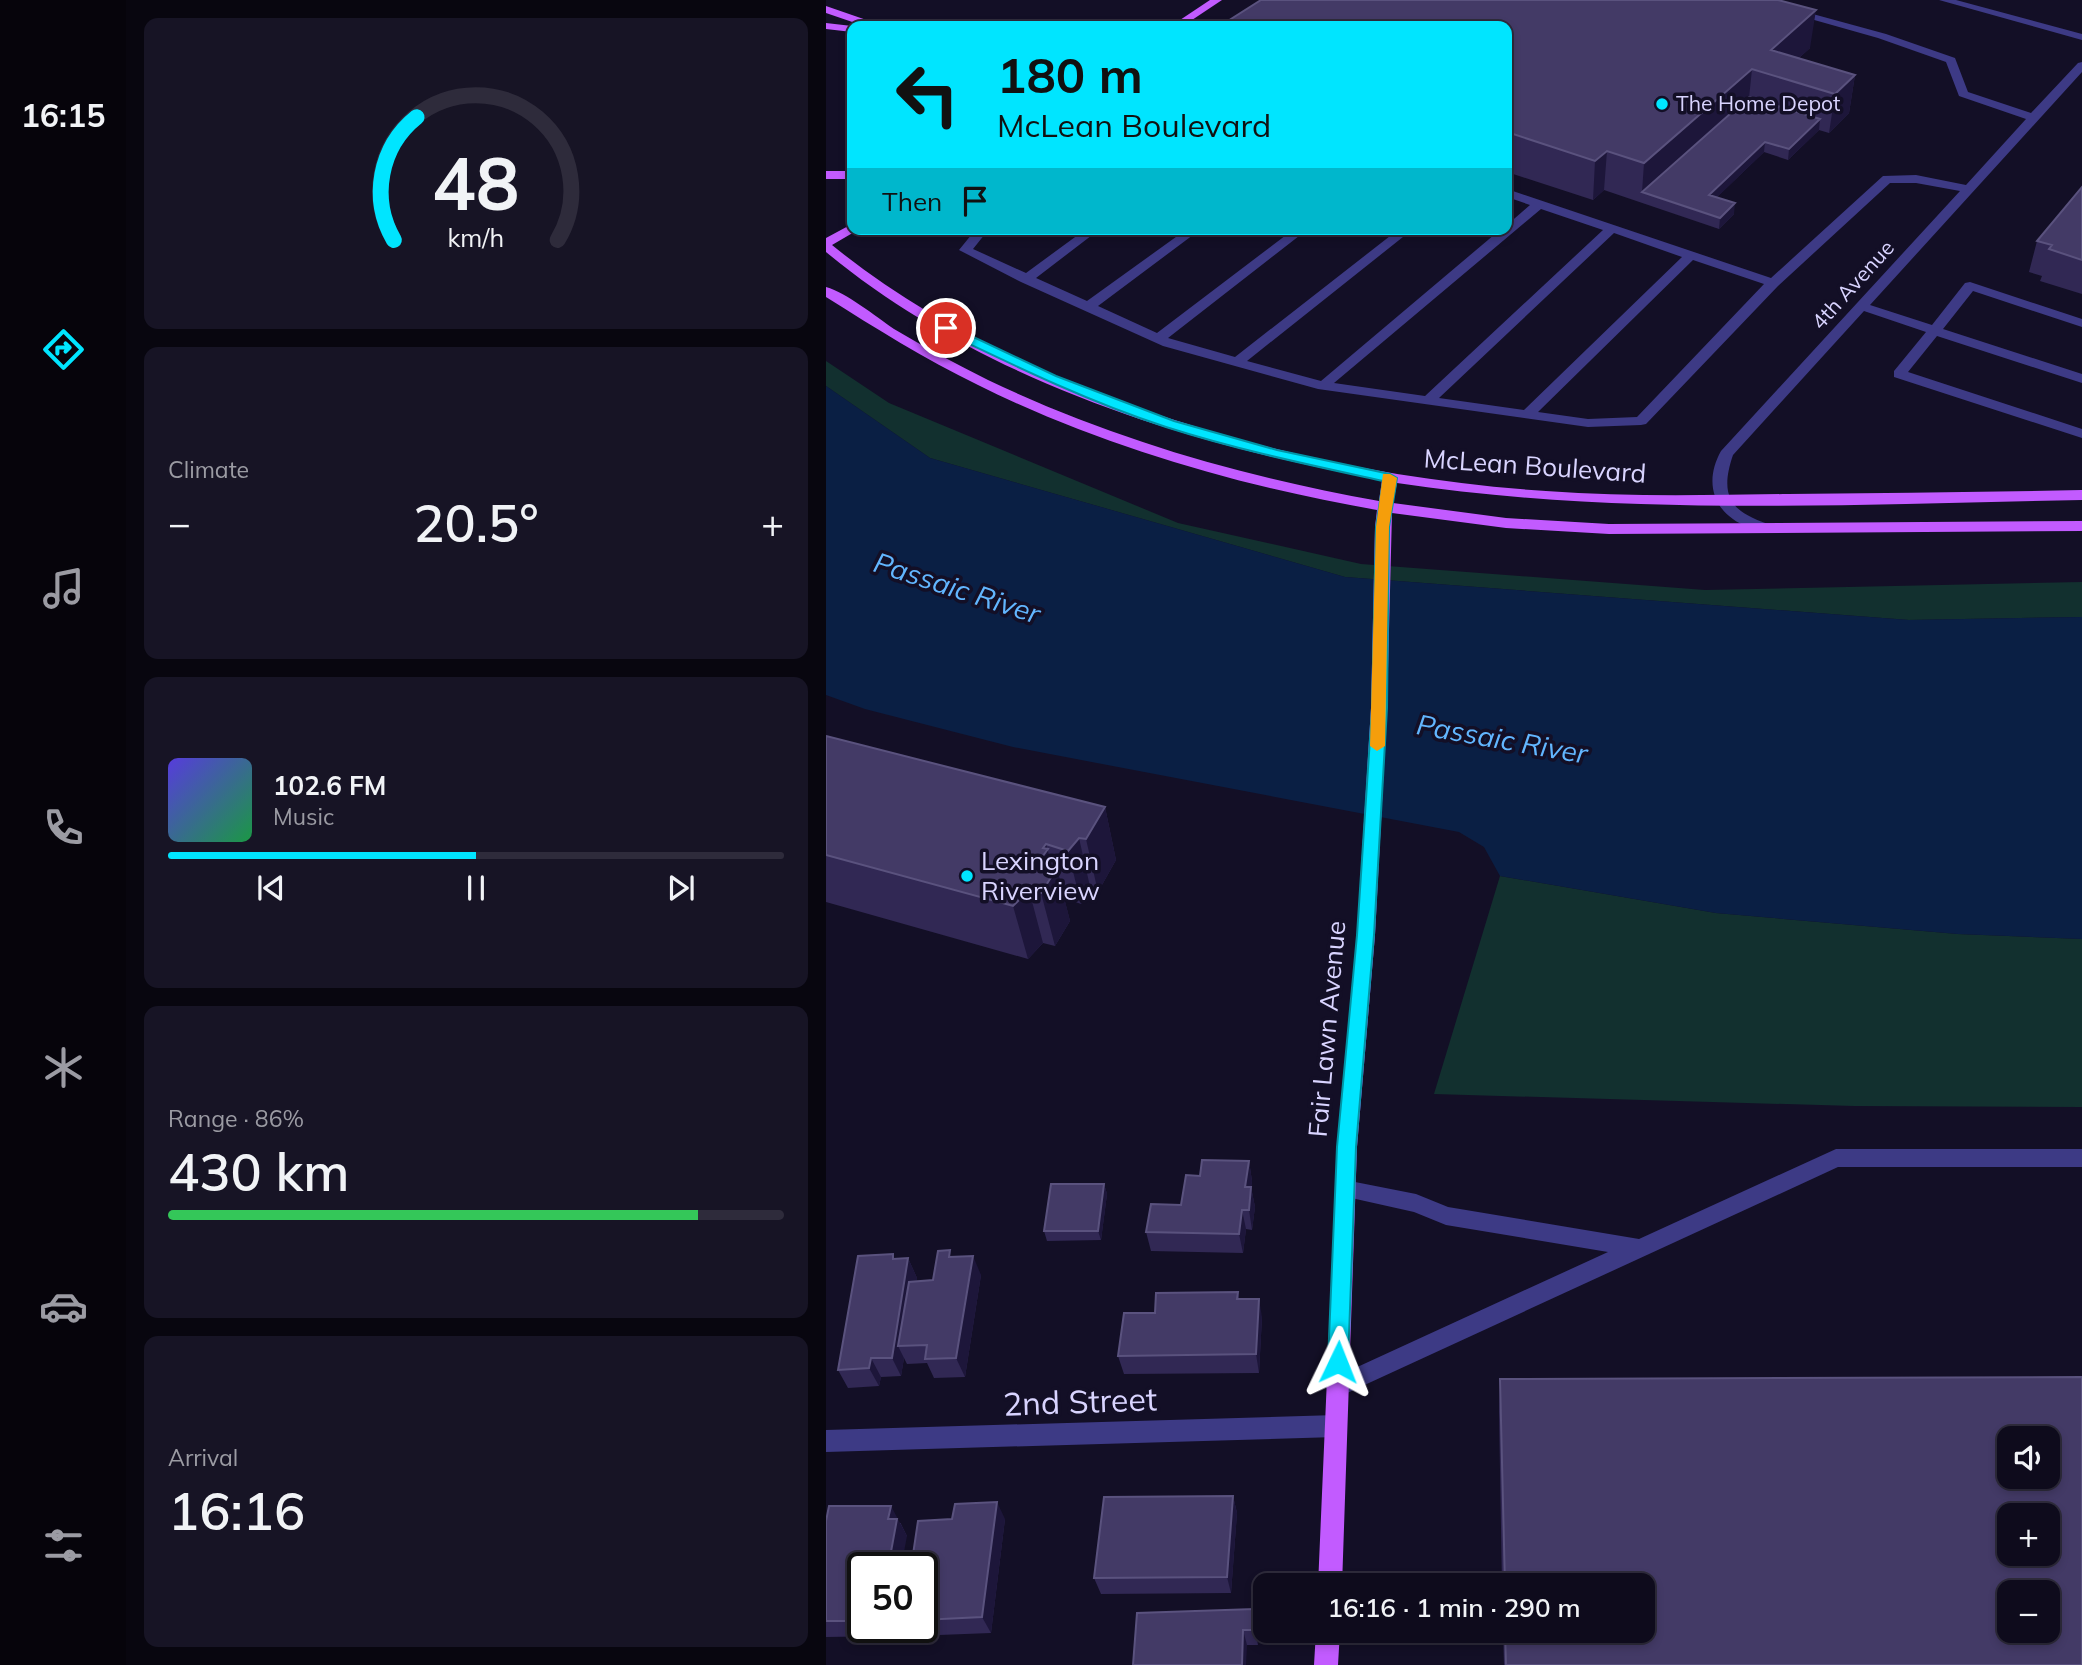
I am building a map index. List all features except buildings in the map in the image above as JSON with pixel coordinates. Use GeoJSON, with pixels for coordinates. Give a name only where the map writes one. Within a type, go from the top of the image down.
{"type":"FeatureCollection","features":[{"type":"Feature","properties":{"kind":"main road"},"geometry":{"type":"LineString","coordinates":[[1184,21],[1217,0]]}},
{"type":"Feature","properties":{"kind":"main road"},"geometry":{"type":"LineString","coordinates":[[826,9],[860,21]]}},
{"type":"Feature","properties":{"kind":"main road"},"geometry":{"type":"LineString","coordinates":[[1176,21],[1194,14]]}},
{"type":"Feature","properties":{"kind":"main road"},"geometry":{"type":"LineString","coordinates":[[826,26],[847,28]]}},
{"type":"Feature","properties":{"kind":"main road"},"geometry":{"type":"LineString","coordinates":[[826,175],[847,175]]}},
{"type":"Feature","properties":{"kind":"main road"},"geometry":{"type":"LineString","coordinates":[[826,245],[847,231]]}},
{"type":"Feature","properties":{"kind":"main road","name":"McLean Boulevard"},"geometry":{"type":"LineString","coordinates":[[826,245],[853,270],[928,318],[1008,360],[1063,384],[1196,433],[1315,464],[1390,478],[1553,496],[1721,500],[2082,495]]}},
{"type":"Feature","properties":{"kind":"main road","name":"McLean Boulevard"},"geometry":{"type":"LineString","coordinates":[[826,291],[894,336],[977,380],[1117,439],[1298,491],[1440,515],[1580,528],[2082,526]]}},
{"type":"Feature","properties":{"kind":"main road","name":"Fair Lawn Avenue"},"geometry":{"type":"LineString","coordinates":[[1330,1573],[1345,1189],[1366,935],[1380,708],[1382,527],[1390,478]]}},
{"type":"Feature","properties":{"kind":"main road"},"geometry":{"type":"LineString","coordinates":[[1326,1665],[1327,1643]]}},
{"type":"Feature","properties":{"kind":"street"},"geometry":{"type":"LineString","coordinates":[[1749,0],[1882,36],[1951,60],[1963,94],[2034,118]]}},
{"type":"Feature","properties":{"kind":"street"},"geometry":{"type":"LineString","coordinates":[[1944,0],[2082,37]]}},
{"type":"Feature","properties":{"kind":"street","name":"4th Avenue"},"geometry":{"type":"LineString","coordinates":[[1721,500],[1719,483],[1726,454],[2082,65]]}},
{"type":"Feature","properties":{"kind":"street"},"geometry":{"type":"LineString","coordinates":[[978,235],[965,250],[1157,338],[1237,362],[1323,386],[1427,402],[1588,423],[1641,421],[1773,284],[1887,179],[1916,179],[1969,189]]}},
{"type":"Feature","properties":{"kind":"street"},"geometry":{"type":"LineString","coordinates":[[1512,195],[1773,284]]}},
{"type":"Feature","properties":{"kind":"street"},"geometry":{"type":"LineString","coordinates":[[1512,227],[1539,204]]}},
{"type":"Feature","properties":{"kind":"street"},"geometry":{"type":"LineString","coordinates":[[1427,402],[1611,229]]}},
{"type":"Feature","properties":{"kind":"street"},"geometry":{"type":"LineString","coordinates":[[1026,279],[1086,235]]}},
{"type":"Feature","properties":{"kind":"street"},"geometry":{"type":"LineString","coordinates":[[1088,307],[1187,235]]}},
{"type":"Feature","properties":{"kind":"street"},"geometry":{"type":"LineString","coordinates":[[1157,338],[1294,235]]}},
{"type":"Feature","properties":{"kind":"street"},"geometry":{"type":"LineString","coordinates":[[1237,362],[1399,235]]}},
{"type":"Feature","properties":{"kind":"street"},"geometry":{"type":"LineString","coordinates":[[1323,386],[1502,235]]}},
{"type":"Feature","properties":{"kind":"street"},"geometry":{"type":"LineString","coordinates":[[1527,415],[1690,256]]}},
{"type":"Feature","properties":{"kind":"street"},"geometry":{"type":"LineString","coordinates":[[2082,323],[1970,286],[1899,374],[2082,434]]}},
{"type":"Feature","properties":{"kind":"street"},"geometry":{"type":"LineString","coordinates":[[1861,306],[2082,379]]}},
{"type":"Feature","properties":{"kind":"street"},"geometry":{"type":"LineString","coordinates":[[1721,500],[1731,514],[1749,524],[1769,529]]}},
{"type":"Feature","properties":{"kind":"street"},"geometry":{"type":"LineString","coordinates":[[1337,1387],[1836,1158],[2082,1158]]}},
{"type":"Feature","properties":{"kind":"street"},"geometry":{"type":"LineString","coordinates":[[1345,1189],[1416,1203],[1447,1216],[1639,1248]]}},
{"type":"Feature","properties":{"kind":"street","name":"2nd Street"},"geometry":{"type":"LineString","coordinates":[[826,1441],[1336,1426]]}},
{"type":"Feature","properties":{"kind":"green space"},"geometry":{"type":"Polygon","coordinates":[[[826,361],[889,403],[1178,523],[1361,564],[1705,590],[2082,582],[2082,617],[1909,620],[1345,577],[930,458],[826,386],[826,361]]]}},
{"type":"Feature","properties":{"kind":"green space"},"geometry":{"type":"Polygon","coordinates":[[[1500,876],[1716,913],[1958,934],[2082,939],[2082,1107],[1854,1106],[1434,1094],[1500,876]]]}},
{"type":"Feature","properties":{"kind":"water","name":"Passaic River"},"geometry":{"type":"Polygon","coordinates":[[[826,386],[930,458],[1345,577],[1909,620],[2082,617],[2082,939],[1958,934],[1716,913],[1500,876],[1484,847],[1459,832],[1013,747],[865,709],[826,695],[826,386]]]}},
{"type":"Feature","properties":{"kind":"slow traffic"},"geometry":{"type":"LineString","coordinates":[[1377,746],[1380,708],[1382,527],[1390,478],[1387,477]]}},
{"type":"Feature","properties":{"kind":"place","name":"The Home Depot"},"geometry":{"type":"Point","coordinates":[1662,104]}},
{"type":"Feature","properties":{"kind":"place","name":"Lexington Riverview"},"geometry":{"type":"Point","coordinates":[967,876]}},
{"type":"Feature","properties":{"kind":"route"},"geometry":{"type":"LineString","coordinates":[[946,328],[1052,379],[1196,433],[1315,464],[1390,478],[1382,527],[1380,708],[1366,935],[1347,1147],[1338,1362]]}}]}
